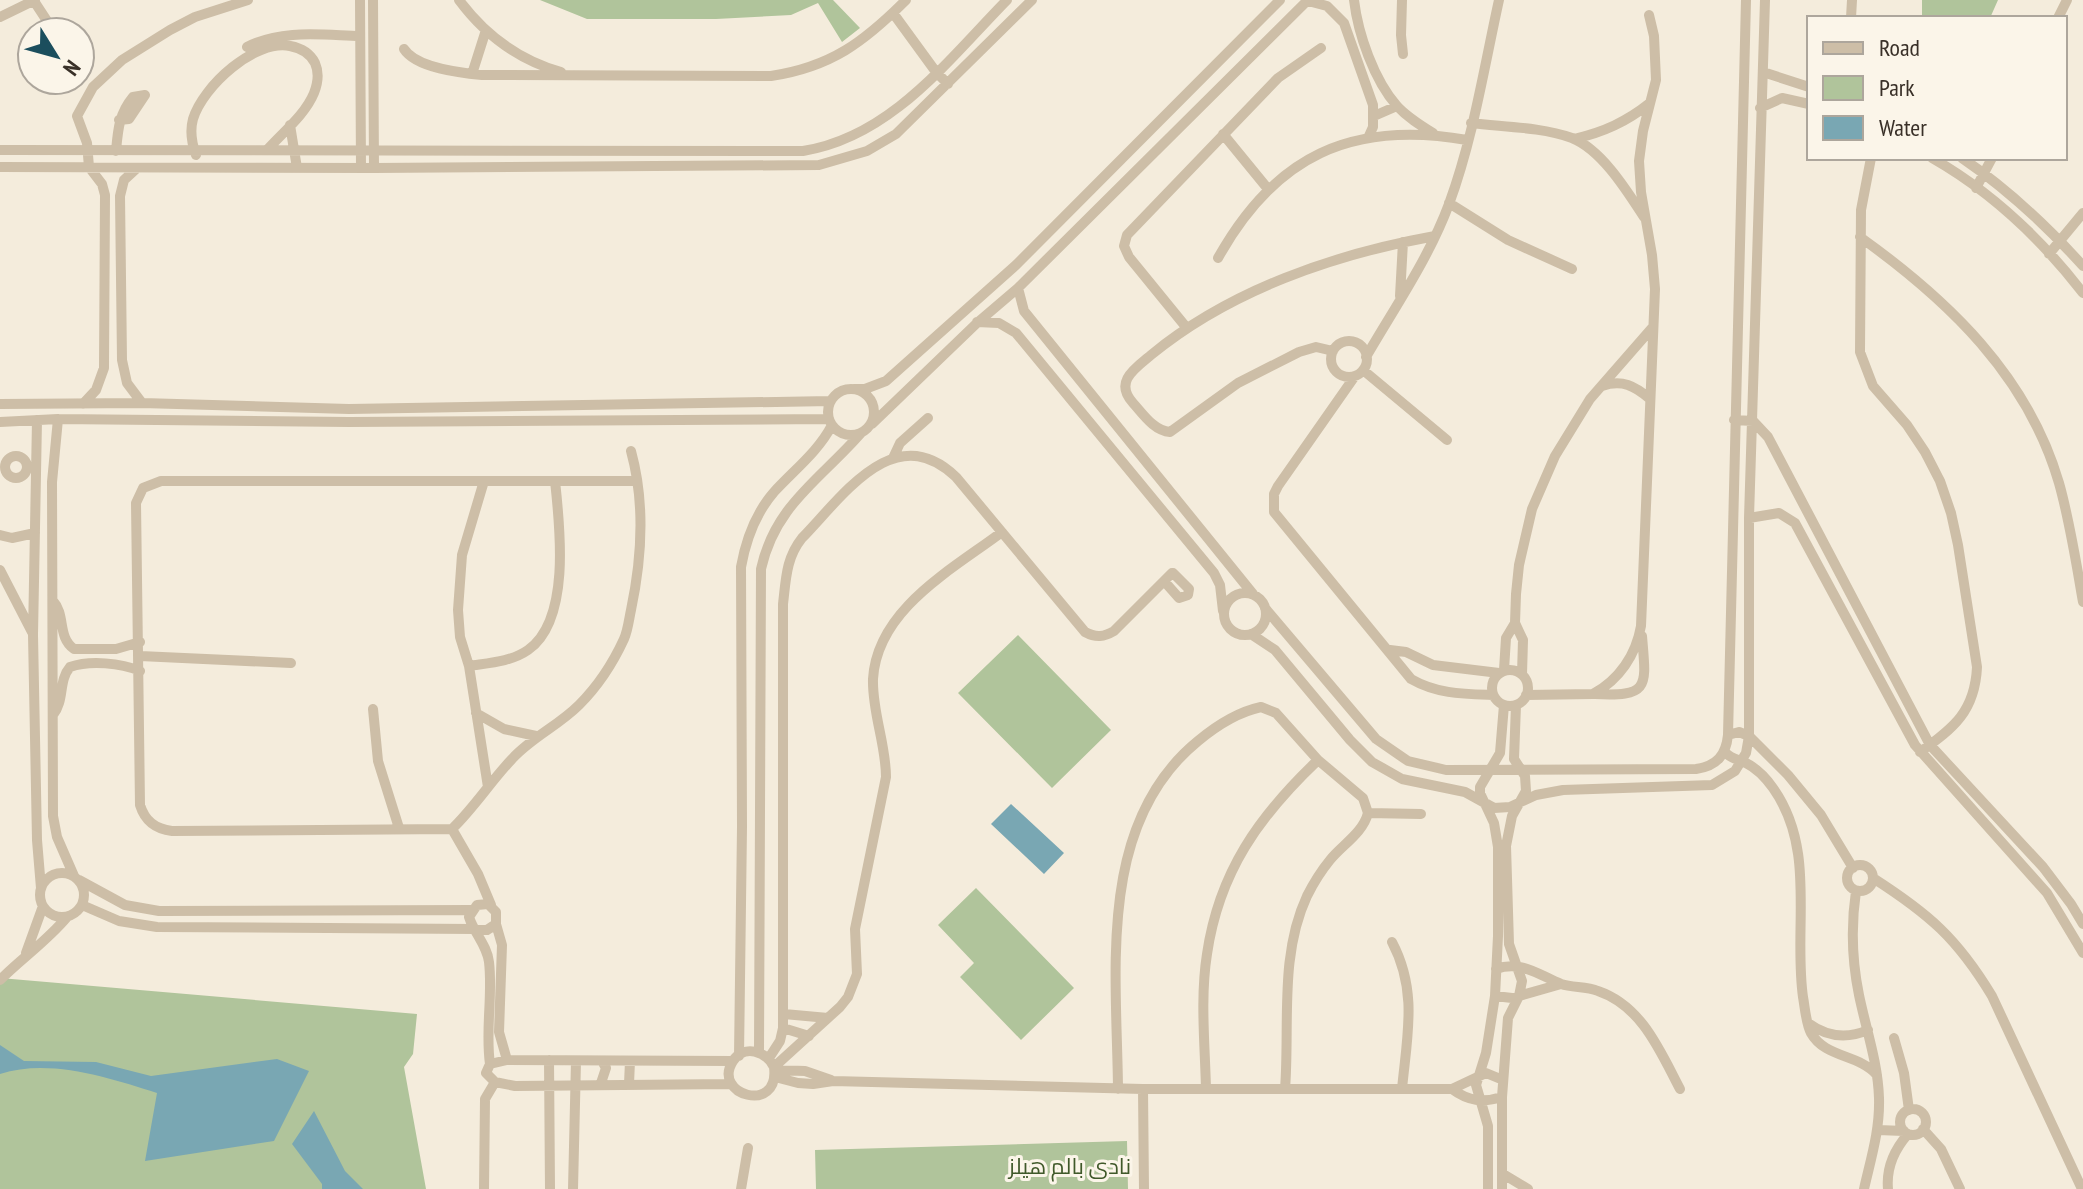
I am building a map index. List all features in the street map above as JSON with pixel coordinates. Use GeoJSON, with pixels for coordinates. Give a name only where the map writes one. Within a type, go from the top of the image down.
{"type":"FeatureCollection","features":[{"type":"Feature","properties":{"kind":"street"},"geometry":{"type":"LineString","coordinates":[[0,17],[34,0]]}},
{"type":"Feature","properties":{"kind":"street"},"geometry":{"type":"LineString","coordinates":[[83,404],[96,390],[104,368],[105,195],[102,184],[89,167],[77,116],[86,96],[101,78],[146,43],[195,17],[248,0]]}},
{"type":"Feature","properties":{"kind":"street"},"geometry":{"type":"LineString","coordinates":[[459,0],[486,30],[522,56],[571,75]]}},
{"type":"Feature","properties":{"kind":"street"},"geometry":{"type":"LineString","coordinates":[[404,49],[416,60],[472,74],[705,77],[785,74],[839,56],[906,0]]}},
{"type":"Feature","properties":{"kind":"street"},"geometry":{"type":"LineString","coordinates":[[0,150],[803,151],[844,141],[871,128],[896,110],[1007,0]]}},
{"type":"Feature","properties":{"kind":"street"},"geometry":{"type":"LineString","coordinates":[[0,167],[819,165],[852,157],[882,143],[909,123],[1032,0]]}},
{"type":"Feature","properties":{"kind":"street"},"geometry":{"type":"LineString","coordinates":[[0,404],[142,403],[349,409],[831,401],[841,391],[865,389],[886,381],[1016,265],[1280,0]]}},
{"type":"Feature","properties":{"kind":"street"},"geometry":{"type":"LineString","coordinates":[[471,910],[470,921],[487,952],[489,965],[486,1038],[490,1064],[486,1073],[495,1082],[509,1085],[731,1084],[743,1094],[758,1095],[770,1088],[760,595],[766,545],[777,523],[861,433],[977,322],[1018,288],[1308,0],[1335,11],[1347,31],[1373,105],[1374,116],[1368,138]]}},
{"type":"Feature","properties":{"kind":"street"},"geometry":{"type":"LineString","coordinates":[[1402,0],[1403,54]]}},
{"type":"Feature","properties":{"kind":"street"},"geometry":{"type":"LineString","coordinates":[[1499,0],[1467,140],[1449,203],[1435,236],[1359,373],[1278,486],[1273,503],[1278,519],[1411,679],[1444,693],[1493,695],[1504,705],[1516,705]]}},
{"type":"Feature","properties":{"kind":"street"},"geometry":{"type":"LineString","coordinates":[[1018,288],[1020,301],[1031,320],[1253,594],[1369,732],[1391,751],[1427,767],[1446,770],[1696,769],[1715,763],[1725,752],[1728,735],[1732,469],[1746,0]]}},
{"type":"Feature","properties":{"kind":"street"},"geometry":{"type":"LineString","coordinates":[[977,322],[999,323],[1016,333],[1214,573],[1224,597],[1225,622],[1233,632],[1251,634],[1275,650],[1372,762],[1402,779],[1465,792],[1487,805],[1502,808],[1536,795],[1563,790],[1712,785],[1735,771],[1742,761],[1749,736],[1749,518],[1765,0]]}},
{"type":"Feature","properties":{"kind":"street"},"geometry":{"type":"LineString","coordinates":[[361,168],[357,2],[373,2],[374,168]]}},
{"type":"Feature","properties":{"kind":"street"},"geometry":{"type":"LineString","coordinates":[[1335,11],[1354,2],[1381,81],[1397,106],[1434,134]]}},
{"type":"Feature","properties":{"kind":"street"},"geometry":{"type":"LineString","coordinates":[[893,13],[948,84]]}},
{"type":"Feature","properties":{"kind":"street"},"geometry":{"type":"LineString","coordinates":[[1526,695],[1625,696],[1639,688],[1645,674],[1641,626],[1655,289],[1639,161],[1643,131],[1652,101],[1656,58],[1649,15]]}},
{"type":"Feature","properties":{"kind":"street"},"geometry":{"type":"LineString","coordinates":[[1260,20],[1274,34]]}},
{"type":"Feature","properties":{"kind":"street"},"geometry":{"type":"LineString","coordinates":[[1347,31],[1360,26]]}},
{"type":"Feature","properties":{"kind":"street"},"geometry":{"type":"LineString","coordinates":[[472,74],[486,30]]}},
{"type":"Feature","properties":{"kind":"street"},"geometry":{"type":"LineString","coordinates":[[247,47],[269,38],[290,35],[360,36]]}},
{"type":"Feature","properties":{"kind":"street"},"geometry":{"type":"LineString","coordinates":[[1352,44],[1365,40]]}},
{"type":"Feature","properties":{"kind":"street"},"geometry":{"type":"LineString","coordinates":[[200,168],[194,152],[192,122],[203,100],[236,65],[263,48],[284,45],[299,48],[315,63],[316,90],[267,150]]}},
{"type":"Feature","properties":{"kind":"street"},"geometry":{"type":"LineString","coordinates":[[1186,327],[1129,257],[1125,240],[1131,230],[1291,66],[1321,48]]}},
{"type":"Feature","properties":{"kind":"street"},"geometry":{"type":"LineString","coordinates":[[1763,72],[1807,86]]}},
{"type":"Feature","properties":{"kind":"street"},"geometry":{"type":"LineString","coordinates":[[1760,108],[1782,98],[1807,104]]}},
{"type":"Feature","properties":{"kind":"street"},"geometry":{"type":"LineString","coordinates":[[1574,139],[1615,126],[1652,101]]}},
{"type":"Feature","properties":{"kind":"street"},"geometry":{"type":"LineString","coordinates":[[1374,116],[1397,106]]}},
{"type":"Feature","properties":{"kind":"street"},"geometry":{"type":"LineString","coordinates":[[116,151],[119,120]]}},
{"type":"Feature","properties":{"kind":"street"},"geometry":{"type":"LineString","coordinates":[[1471,123],[1540,131],[1574,139],[1608,167],[1647,222]]}},
{"type":"Feature","properties":{"kind":"street"},"geometry":{"type":"LineString","coordinates":[[290,125],[297,168]]}},
{"type":"Feature","properties":{"kind":"street"},"geometry":{"type":"LineString","coordinates":[[1218,258],[1240,222],[1268,189],[1304,161],[1324,151],[1368,138],[1412,133],[1467,140]]}},
{"type":"Feature","properties":{"kind":"street"},"geometry":{"type":"LineString","coordinates":[[1223,134],[1268,189]]}},
{"type":"Feature","properties":{"kind":"street"},"geometry":{"type":"LineString","coordinates":[[1871,160],[1862,196],[1860,352],[1873,386],[1907,425],[1940,481],[1956,534],[1976,651],[1976,687],[1970,703],[1951,729],[1920,752]]}},
{"type":"Feature","properties":{"kind":"street"},"geometry":{"type":"LineString","coordinates":[[1935,160],[2002,208],[2083,293]]}},
{"type":"Feature","properties":{"kind":"street"},"geometry":{"type":"LineString","coordinates":[[1965,160],[1984,173],[2061,242],[2083,266]]}},
{"type":"Feature","properties":{"kind":"street"},"geometry":{"type":"LineString","coordinates":[[1976,188],[1991,160]]}},
{"type":"Feature","properties":{"kind":"street"},"geometry":{"type":"LineString","coordinates":[[137,168],[124,180],[120,196],[122,360],[127,383],[142,403]]}},
{"type":"Feature","properties":{"kind":"street"},"geometry":{"type":"LineString","coordinates":[[1449,203],[1508,240],[1572,269]]}},
{"type":"Feature","properties":{"kind":"street"},"geometry":{"type":"LineString","coordinates":[[2049,254],[2083,213]]}},
{"type":"Feature","properties":{"kind":"street"},"geometry":{"type":"LineString","coordinates":[[1333,351],[1316,347],[1299,352],[1238,383],[1177,429],[1163,431],[1126,394],[1125,380],[1129,374],[1186,327],[1289,277],[1348,256],[1435,236]]}},
{"type":"Feature","properties":{"kind":"street"},"geometry":{"type":"LineString","coordinates":[[1860,237],[1938,298],[2001,367],[2025,403],[2058,480],[2069,519],[2083,602]]}},
{"type":"Feature","properties":{"kind":"street"},"geometry":{"type":"LineString","coordinates":[[1399,299],[1403,242]]}},
{"type":"Feature","properties":{"kind":"street"},"geometry":{"type":"LineString","coordinates":[[1016,333],[1031,320]]}},
{"type":"Feature","properties":{"kind":"street"},"geometry":{"type":"LineString","coordinates":[[1493,695],[1492,683],[1502,672],[1506,638],[1515,623],[1519,565],[1532,509],[1555,456],[1573,425],[1600,387],[1652,328]]}},
{"type":"Feature","properties":{"kind":"street"},"geometry":{"type":"LineString","coordinates":[[1366,357],[1362,347],[1349,341],[1340,343],[1333,351],[1331,360],[1334,369],[1341,375],[1359,373],[1447,440]]}},
{"type":"Feature","properties":{"kind":"street"},"geometry":{"type":"LineString","coordinates":[[1600,387],[1627,384],[1650,399]]}},
{"type":"Feature","properties":{"kind":"street"},"geometry":{"type":"LineString","coordinates":[[854,389],[871,398],[875,411],[872,424]]}},
{"type":"Feature","properties":{"kind":"street"},"geometry":{"type":"LineString","coordinates":[[731,1084],[730,1073],[736,1058],[742,838],[739,595],[744,550],[756,519],[775,491],[817,449],[831,422],[831,401]]}},
{"type":"Feature","properties":{"kind":"street"},"geometry":{"type":"LineString","coordinates":[[349,409],[349,422]]}},
{"type":"Feature","properties":{"kind":"street"},"geometry":{"type":"LineString","coordinates":[[893,458],[900,443],[928,418]]}},
{"type":"Feature","properties":{"kind":"street"},"geometry":{"type":"LineString","coordinates":[[0,422],[58,419],[831,422],[842,433],[861,433]]}},
{"type":"Feature","properties":{"kind":"street"},"geometry":{"type":"LineString","coordinates":[[0,980],[67,917],[76,913],[82,905],[84,893],[57,837],[53,816],[52,471],[58,419]]}},
{"type":"Feature","properties":{"kind":"street"},"geometry":{"type":"LineString","coordinates":[[37,420],[33,635],[40,897],[49,913],[67,917]]}},
{"type":"Feature","properties":{"kind":"street"},"geometry":{"type":"LineString","coordinates":[[1734,420],[1753,421],[1768,437],[1930,745],[2043,867],[2083,924]]}},
{"type":"Feature","properties":{"kind":"street"},"geometry":{"type":"LineString","coordinates":[[1117,455],[1132,443]]}},
{"type":"Feature","properties":{"kind":"street"},"geometry":{"type":"LineString","coordinates":[[37,451],[45,457],[53,452]]}},
{"type":"Feature","properties":{"kind":"street"},"geometry":{"type":"LineString","coordinates":[[452,829],[510,760],[590,693],[625,637],[638,569],[640,537],[637,481],[631,451]]}},
{"type":"Feature","properties":{"kind":"street"},"geometry":{"type":"LineString","coordinates":[[0,455],[14,457],[23,459],[26,471],[20,477],[4,472],[6,464],[14,457]]}},
{"type":"Feature","properties":{"kind":"street"},"geometry":{"type":"LineString","coordinates":[[770,1065],[780,1041],[784,1014],[783,668],[787,567],[792,550],[863,475],[882,461],[914,456],[937,462],[956,477],[1085,632],[1092,636],[1114,631],[1164,581]]}},
{"type":"Feature","properties":{"kind":"street"},"geometry":{"type":"LineString","coordinates":[[1732,469],[1752,470]]}},
{"type":"Feature","properties":{"kind":"street"},"geometry":{"type":"LineString","coordinates":[[37,474],[52,471]]}},
{"type":"Feature","properties":{"kind":"street"},"geometry":{"type":"LineString","coordinates":[[484,481],[468,528],[458,582],[460,637],[469,666],[488,787]]}},
{"type":"Feature","properties":{"kind":"street"},"geometry":{"type":"LineString","coordinates":[[469,666],[512,658],[528,650],[550,624],[558,575],[559,524],[555,481]]}},
{"type":"Feature","properties":{"kind":"street"},"geometry":{"type":"LineString","coordinates":[[452,829],[172,831],[155,827],[148,821],[140,805],[138,494],[152,482],[637,481]]}},
{"type":"Feature","properties":{"kind":"street"},"geometry":{"type":"LineString","coordinates":[[1749,518],[1779,513],[1795,523],[1920,752],[2047,893],[2083,953]]}},
{"type":"Feature","properties":{"kind":"street"},"geometry":{"type":"LineString","coordinates":[[1795,523],[1804,521],[1808,516]]}},
{"type":"Feature","properties":{"kind":"street"},"geometry":{"type":"LineString","coordinates":[[770,1065],[828,1018],[848,997],[857,974],[855,929],[886,777],[873,678],[881,649],[894,623],[912,601],[1002,532]]}},
{"type":"Feature","properties":{"kind":"street"},"geometry":{"type":"LineString","coordinates":[[0,535],[12,538],[35,533]]}},
{"type":"Feature","properties":{"kind":"street"},"geometry":{"type":"LineString","coordinates":[[1805,541],[1817,534]]}},
{"type":"Feature","properties":{"kind":"street"},"geometry":{"type":"LineString","coordinates":[[0,570],[33,635]]}},
{"type":"Feature","properties":{"kind":"street"},"geometry":{"type":"LineString","coordinates":[[1223,611],[1234,596],[1253,594]]}},
{"type":"Feature","properties":{"kind":"street"},"geometry":{"type":"LineString","coordinates":[[739,595],[760,595]]}},
{"type":"Feature","properties":{"kind":"street"},"geometry":{"type":"LineString","coordinates":[[52,600],[60,611],[65,640],[74,649],[116,649],[140,642]]}},
{"type":"Feature","properties":{"kind":"street"},"geometry":{"type":"LineString","coordinates":[[1251,634],[1265,621],[1265,608]]}},
{"type":"Feature","properties":{"kind":"street"},"geometry":{"type":"LineString","coordinates":[[1502,1189],[1502,1097],[1508,1018],[1519,996],[1522,981],[1509,944],[1506,846],[1508,829],[1524,798],[1527,783],[1514,759],[1516,705],[1526,695],[1528,686],[1522,674],[1523,640],[1515,623]]}},
{"type":"Feature","properties":{"kind":"street"},"geometry":{"type":"LineString","coordinates":[[1593,694],[1607,685],[1631,657],[1641,626]]}},
{"type":"Feature","properties":{"kind":"street"},"geometry":{"type":"LineString","coordinates":[[116,649],[113,657],[117,665]]}},
{"type":"Feature","properties":{"kind":"street"},"geometry":{"type":"LineString","coordinates":[[86,650],[90,657],[87,664]]}},
{"type":"Feature","properties":{"kind":"street"},"geometry":{"type":"LineString","coordinates":[[1390,650],[1406,652],[1433,665],[1502,672],[1514,670],[1522,674]]}},
{"type":"Feature","properties":{"kind":"street"},"geometry":{"type":"LineString","coordinates":[[140,656],[291,663]]}},
{"type":"Feature","properties":{"kind":"street"},"geometry":{"type":"LineString","coordinates":[[53,715],[60,705],[67,670],[74,665],[117,665],[140,671]]}},
{"type":"Feature","properties":{"kind":"street"},"geometry":{"type":"LineString","coordinates":[[1488,1189],[1488,1126],[1486,1110],[1476,1091],[1495,996],[1498,847],[1494,823],[1480,787],[1500,753],[1504,705]]}},
{"type":"Feature","properties":{"kind":"street"},"geometry":{"type":"LineString","coordinates":[[1118,1089],[1120,900],[1133,834],[1145,804],[1162,776],[1182,753],[1210,731],[1257,708],[1267,708],[1276,713],[1318,760],[1363,798],[1368,813],[1361,828],[1329,861],[1312,886],[1296,923],[1289,972],[1285,1089]]}},
{"type":"Feature","properties":{"kind":"street"},"geometry":{"type":"LineString","coordinates":[[373,709],[378,761],[399,828]]}},
{"type":"Feature","properties":{"kind":"street"},"geometry":{"type":"LineString","coordinates":[[476,713],[504,729],[536,736]]}},
{"type":"Feature","properties":{"kind":"street"},"geometry":{"type":"LineString","coordinates":[[1502,728],[1515,729]]}},
{"type":"Feature","properties":{"kind":"street"},"geometry":{"type":"LineString","coordinates":[[1728,735],[1739,732],[1749,736],[1813,804],[1853,868]]}},
{"type":"Feature","properties":{"kind":"street"},"geometry":{"type":"LineString","coordinates":[[1725,752],[1763,776],[1785,810],[1796,840],[1801,874],[1801,980],[1811,1033],[1819,1042],[1841,1055],[1862,1061],[1877,1075]]}},
{"type":"Feature","properties":{"kind":"street"},"geometry":{"type":"LineString","coordinates":[[1206,1089],[1206,956],[1219,899],[1244,846],[1290,786],[1318,760]]}},
{"type":"Feature","properties":{"kind":"street"},"geometry":{"type":"LineString","coordinates":[[1368,813],[1421,814]]}},
{"type":"Feature","properties":{"kind":"street"},"geometry":{"type":"LineString","coordinates":[[452,829],[496,912],[502,945],[499,1032],[507,1060]]}},
{"type":"Feature","properties":{"kind":"street"},"geometry":{"type":"LineString","coordinates":[[1856,891],[1848,883],[1849,872],[1864,866],[1873,878],[1928,915],[1964,952],[1992,996],[2082,1189]]}},
{"type":"Feature","properties":{"kind":"street"},"geometry":{"type":"LineString","coordinates":[[41,888],[55,874],[76,878],[125,905],[159,911],[471,910],[480,903],[491,906]]}},
{"type":"Feature","properties":{"kind":"street"},"geometry":{"type":"LineString","coordinates":[[1856,891],[1865,890],[1873,878]]}},
{"type":"Feature","properties":{"kind":"street"},"geometry":{"type":"LineString","coordinates":[[1856,891],[1852,936],[1859,993],[1877,1075],[1879,1114],[1864,1189]]}},
{"type":"Feature","properties":{"kind":"street"},"geometry":{"type":"LineString","coordinates":[[82,905],[119,921],[157,927],[487,930],[496,924]]}},
{"type":"Feature","properties":{"kind":"street"},"geometry":{"type":"LineString","coordinates":[[25,955],[43,906]]}},
{"type":"Feature","properties":{"kind":"street"},"geometry":{"type":"LineString","coordinates":[[1392,942],[1401,958],[1410,995],[1402,1089]]}},
{"type":"Feature","properties":{"kind":"street"},"geometry":{"type":"LineString","coordinates":[[1496,969],[1518,966],[1561,984],[1600,991],[1640,1020],[1680,1089]]}},
{"type":"Feature","properties":{"kind":"street"},"geometry":{"type":"LineString","coordinates":[[1495,996],[1512,998],[1561,984]]}},
{"type":"Feature","properties":{"kind":"street"},"geometry":{"type":"LineString","coordinates":[[784,1014],[828,1018]]}},
{"type":"Feature","properties":{"kind":"street"},"geometry":{"type":"LineString","coordinates":[[1808,1023],[1824,1033],[1842,1036],[1868,1030]]}},
{"type":"Feature","properties":{"kind":"street"},"geometry":{"type":"LineString","coordinates":[[783,1028],[809,1036]]}},
{"type":"Feature","properties":{"kind":"street"},"geometry":{"type":"LineString","coordinates":[[1894,1038],[1904,1073],[1905,1112],[1900,1123],[1906,1132]]}},
{"type":"Feature","properties":{"kind":"street"},"geometry":{"type":"LineString","coordinates":[[490,1064],[507,1060],[736,1058],[745,1052],[809,1084],[833,1081],[1118,1089],[1452,1089],[1480,1075],[1492,1074],[1503,1080]]}},
{"type":"Feature","properties":{"kind":"street"},"geometry":{"type":"LineString","coordinates":[[549,1060],[550,1189]]}},
{"type":"Feature","properties":{"kind":"street"},"geometry":{"type":"LineString","coordinates":[[573,1189],[576,1061]]}},
{"type":"Feature","properties":{"kind":"street"},"geometry":{"type":"LineString","coordinates":[[601,1083],[606,1068],[602,1061]]}},
{"type":"Feature","properties":{"kind":"street"},"geometry":{"type":"LineString","coordinates":[[629,1084],[630,1061]]}},
{"type":"Feature","properties":{"kind":"street"},"geometry":{"type":"LineString","coordinates":[[484,1189],[485,1099],[495,1082]]}},
{"type":"Feature","properties":{"kind":"street"},"geometry":{"type":"LineString","coordinates":[[1143,1089],[1144,1189]]}},
{"type":"Feature","properties":{"kind":"street"},"geometry":{"type":"LineString","coordinates":[[1452,1089],[1470,1099],[1502,1097]]}},
{"type":"Feature","properties":{"kind":"street"},"geometry":{"type":"LineString","coordinates":[[1879,1114],[1918,1110],[1924,1116],[1923,1129],[1941,1149],[1960,1189]]}},
{"type":"Feature","properties":{"kind":"street"},"geometry":{"type":"LineString","coordinates":[[1878,1130],[1916,1134],[1923,1129]]}},
{"type":"Feature","properties":{"kind":"street"},"geometry":{"type":"LineString","coordinates":[[1888,1189],[1892,1157],[1906,1132]]}},
{"type":"Feature","properties":{"kind":"street"},"geometry":{"type":"LineString","coordinates":[[741,1189],[748,1148]]}},
{"type":"Feature","properties":{"kind":"street"},"geometry":{"type":"LineString","coordinates":[[1503,1174],[1528,1189]]}},
{"type":"Feature","properties":{"kind":"green space"},"geometry":{"type":"Polygon","coordinates":[[[540,0],[833,0],[860,28],[842,42],[818,3],[791,15],[716,19],[587,19],[540,0]]]}},
{"type":"Feature","properties":{"kind":"green space"},"geometry":{"type":"Polygon","coordinates":[[[1922,0],[1998,0],[1991,16],[1922,16],[1922,0]]]}},
{"type":"Feature","properties":{"kind":"green space"},"geometry":{"type":"Polygon","coordinates":[[[1018,635],[1111,730],[1052,788],[958,693],[1018,635]]]}},
{"type":"Feature","properties":{"kind":"green space"},"geometry":{"type":"Polygon","coordinates":[[[976,888],[1074,988],[1021,1040],[960,977],[974,963],[938,925],[976,888]]]}},
{"type":"Feature","properties":{"kind":"green space"},"geometry":{"type":"Polygon","coordinates":[[[0,978],[417,1014],[413,1054],[404,1067],[426,1189],[0,1189],[0,978]]]}},
{"type":"Feature","properties":{"kind":"green space","name":"نادى بالم هيلز"},"geometry":{"type":"Polygon","coordinates":[[[1127,1141],[1128,1189],[816,1189],[815,1150],[1127,1141]]]}},
{"type":"Feature","properties":{"kind":"water"},"geometry":{"type":"Polygon","coordinates":[[[1011,804],[1064,853],[1044,874],[991,824],[1011,804]]]}},
{"type":"Feature","properties":{"kind":"water"},"geometry":{"type":"Polygon","coordinates":[[[0,1045],[24,1061],[96,1062],[151,1076],[277,1059],[309,1071],[274,1141],[145,1161],[157,1093],[99,1076],[59,1069],[39,1068],[0,1074],[0,1045]]]}},
{"type":"Feature","properties":{"kind":"water"},"geometry":{"type":"Polygon","coordinates":[[[314,1111],[345,1171],[363,1189],[322,1189],[322,1184],[292,1144],[314,1111]]]}}]}
